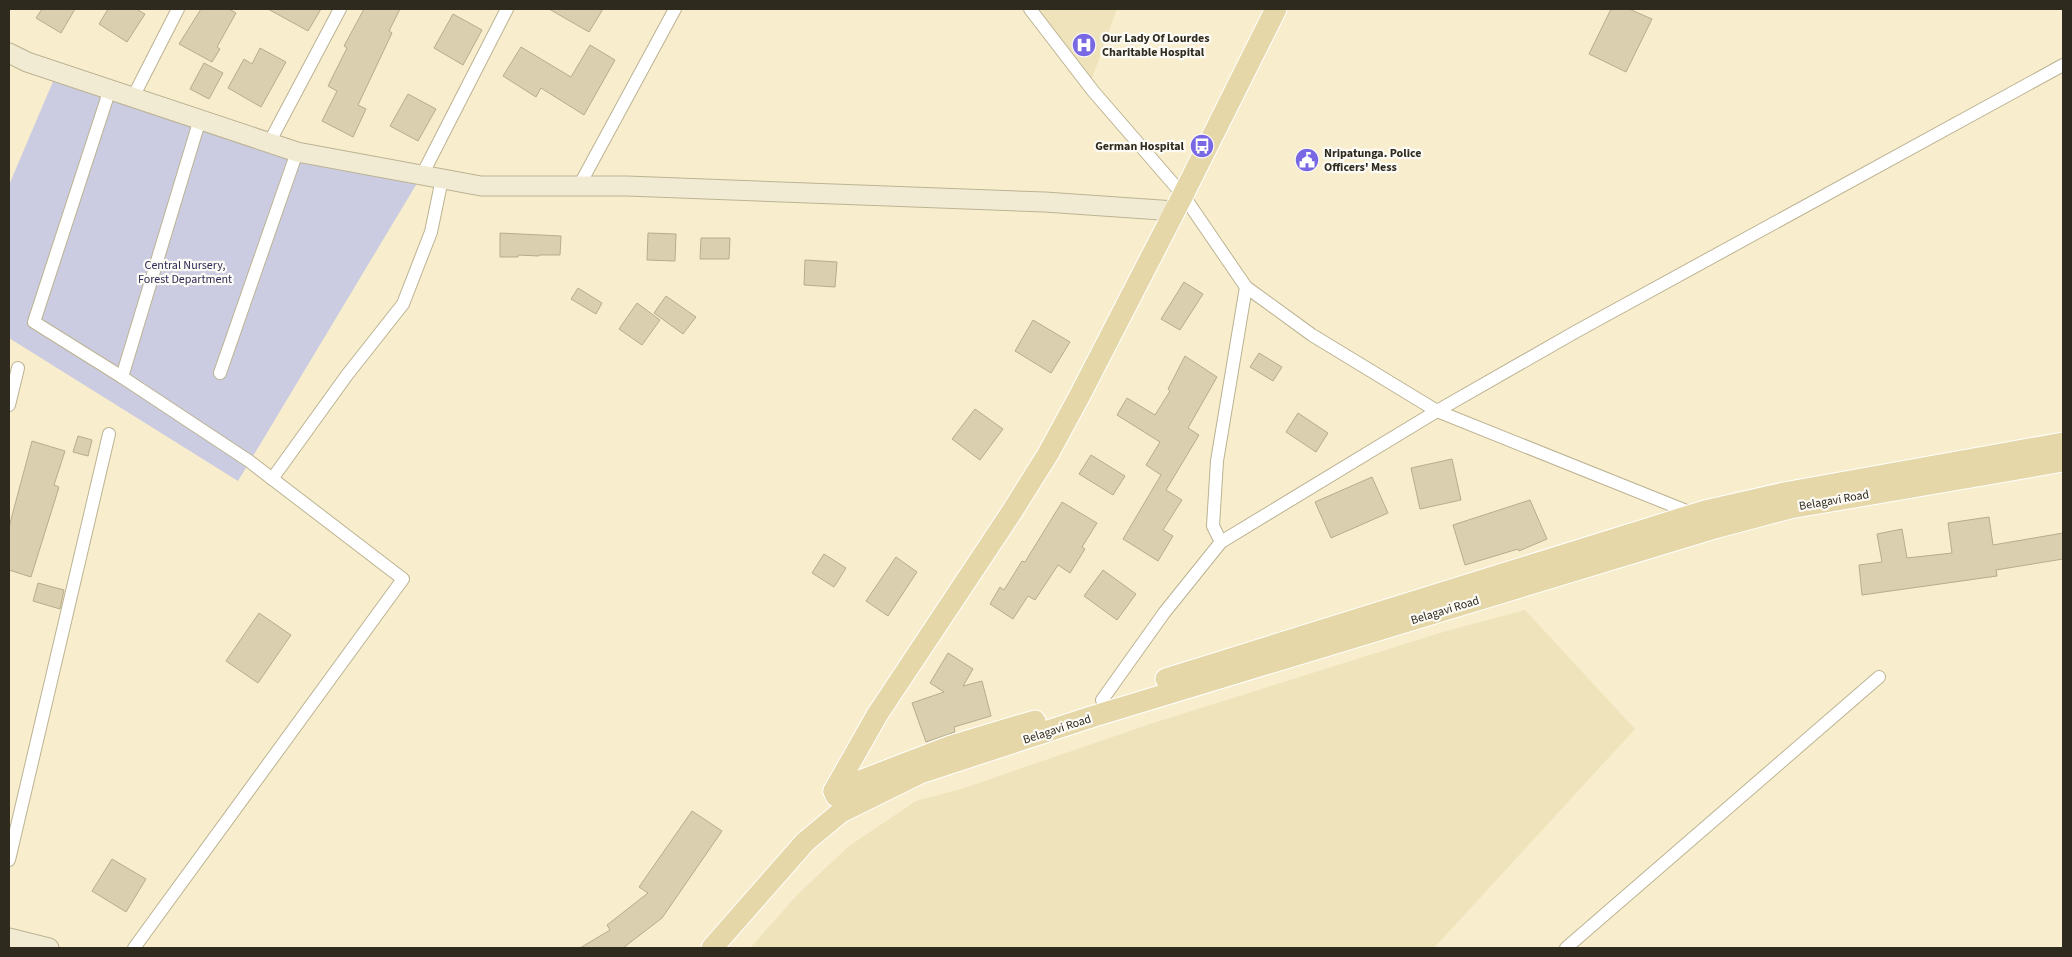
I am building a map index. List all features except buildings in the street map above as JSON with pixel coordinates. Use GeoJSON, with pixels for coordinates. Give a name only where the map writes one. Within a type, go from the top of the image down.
{"type":"FeatureCollection","features":[{"type":"Feature","properties":{"kind":"main road"},"geometry":{"type":"LineString","coordinates":[[841,812],[834,791],[876,715],[1011,513],[1048,454],[1179,203],[1276,9]]}},
{"type":"Feature","properties":{"kind":"main road"},"geometry":{"type":"LineString","coordinates":[[834,791],[951,746],[1695,514],[1784,493],[2063,443]]}},
{"type":"Feature","properties":{"kind":"main road","name":"Belagavi Road"},"geometry":{"type":"LineString","coordinates":[[712,948],[805,842],[841,812],[920,773],[1091,717],[1718,527],[1790,508],[2063,461]]}},
{"type":"Feature","properties":{"kind":"street"},"geometry":{"type":"LineString","coordinates":[[134,97],[178,9]]}},
{"type":"Feature","properties":{"kind":"street"},"geometry":{"type":"LineString","coordinates":[[270,143],[340,9]]}},
{"type":"Feature","properties":{"kind":"street"},"geometry":{"type":"LineString","coordinates":[[422,175],[507,9]]}},
{"type":"Feature","properties":{"kind":"street"},"geometry":{"type":"LineString","coordinates":[[579,186],[675,9]]}},
{"type":"Feature","properties":{"kind":"street"},"geometry":{"type":"LineString","coordinates":[[1030,9],[1092,92],[1246,287],[1312,335],[1437,411],[1695,514]]}},
{"type":"Feature","properties":{"kind":"street"},"geometry":{"type":"LineString","coordinates":[[9,53],[27,62],[297,152],[480,186],[626,186],[1045,202],[1179,203]]}},
{"type":"Feature","properties":{"kind":"street"},"geometry":{"type":"LineString","coordinates":[[1102,700],[1164,613],[1221,542],[1437,411],[1577,331],[2063,65]]}},
{"type":"Feature","properties":{"kind":"street"},"geometry":{"type":"LineString","coordinates":[[110,89],[34,322],[122,377],[249,461],[402,579],[134,948]]}},
{"type":"Feature","properties":{"kind":"street"},"geometry":{"type":"LineString","coordinates":[[122,377],[200,119]]}},
{"type":"Feature","properties":{"kind":"street"},"geometry":{"type":"LineString","coordinates":[[220,374],[297,152]]}},
{"type":"Feature","properties":{"kind":"street"},"geometry":{"type":"LineString","coordinates":[[272,479],[347,375],[403,304],[431,232],[442,179]]}},
{"type":"Feature","properties":{"kind":"street"},"geometry":{"type":"LineString","coordinates":[[1221,542],[1213,526],[1217,461],[1246,287]]}},
{"type":"Feature","properties":{"kind":"street"},"geometry":{"type":"LineString","coordinates":[[9,405],[18,368]]}},
{"type":"Feature","properties":{"kind":"street"},"geometry":{"type":"LineString","coordinates":[[9,860],[109,434]]}},
{"type":"Feature","properties":{"kind":"street"},"geometry":{"type":"LineString","coordinates":[[1566,948],[1879,677]]}},
{"type":"Feature","properties":{"kind":"street"},"geometry":{"type":"LineString","coordinates":[[9,938],[49,948]]}},
{"type":"Feature","properties":{"kind":"shaded area","name":"Our Lady Of Lourdes Charitable Hospital"},"geometry":{"type":"Polygon","coordinates":[[[1036,9],[1117,9],[1091,81],[1036,9]]]}},
{"type":"Feature","properties":{"kind":"shaded area"},"geometry":{"type":"Polygon","coordinates":[[[1525,610],[1635,729],[1434,948],[750,948],[799,893],[849,846],[916,801],[961,789],[1153,723],[1443,632],[1525,610]]]}},
{"type":"Feature","properties":{"kind":"green space","name":"Central Nursery, Forest Department"},"geometry":{"type":"Polygon","coordinates":[[[57,72],[297,152],[422,175],[238,481],[9,338],[9,185],[57,72]]]}},
{"type":"Feature","properties":{"kind":"place","name":"Our Lady Of Lourdes Charitable Hospital"},"geometry":{"type":"Point","coordinates":[1084,45]}},
{"type":"Feature","properties":{"kind":"place","name":"German Hospital"},"geometry":{"type":"Point","coordinates":[1202,146]}},
{"type":"Feature","properties":{"kind":"place","name":"Nripatunga. Police Officers' Mess"},"geometry":{"type":"Point","coordinates":[1307,160]}}]}
